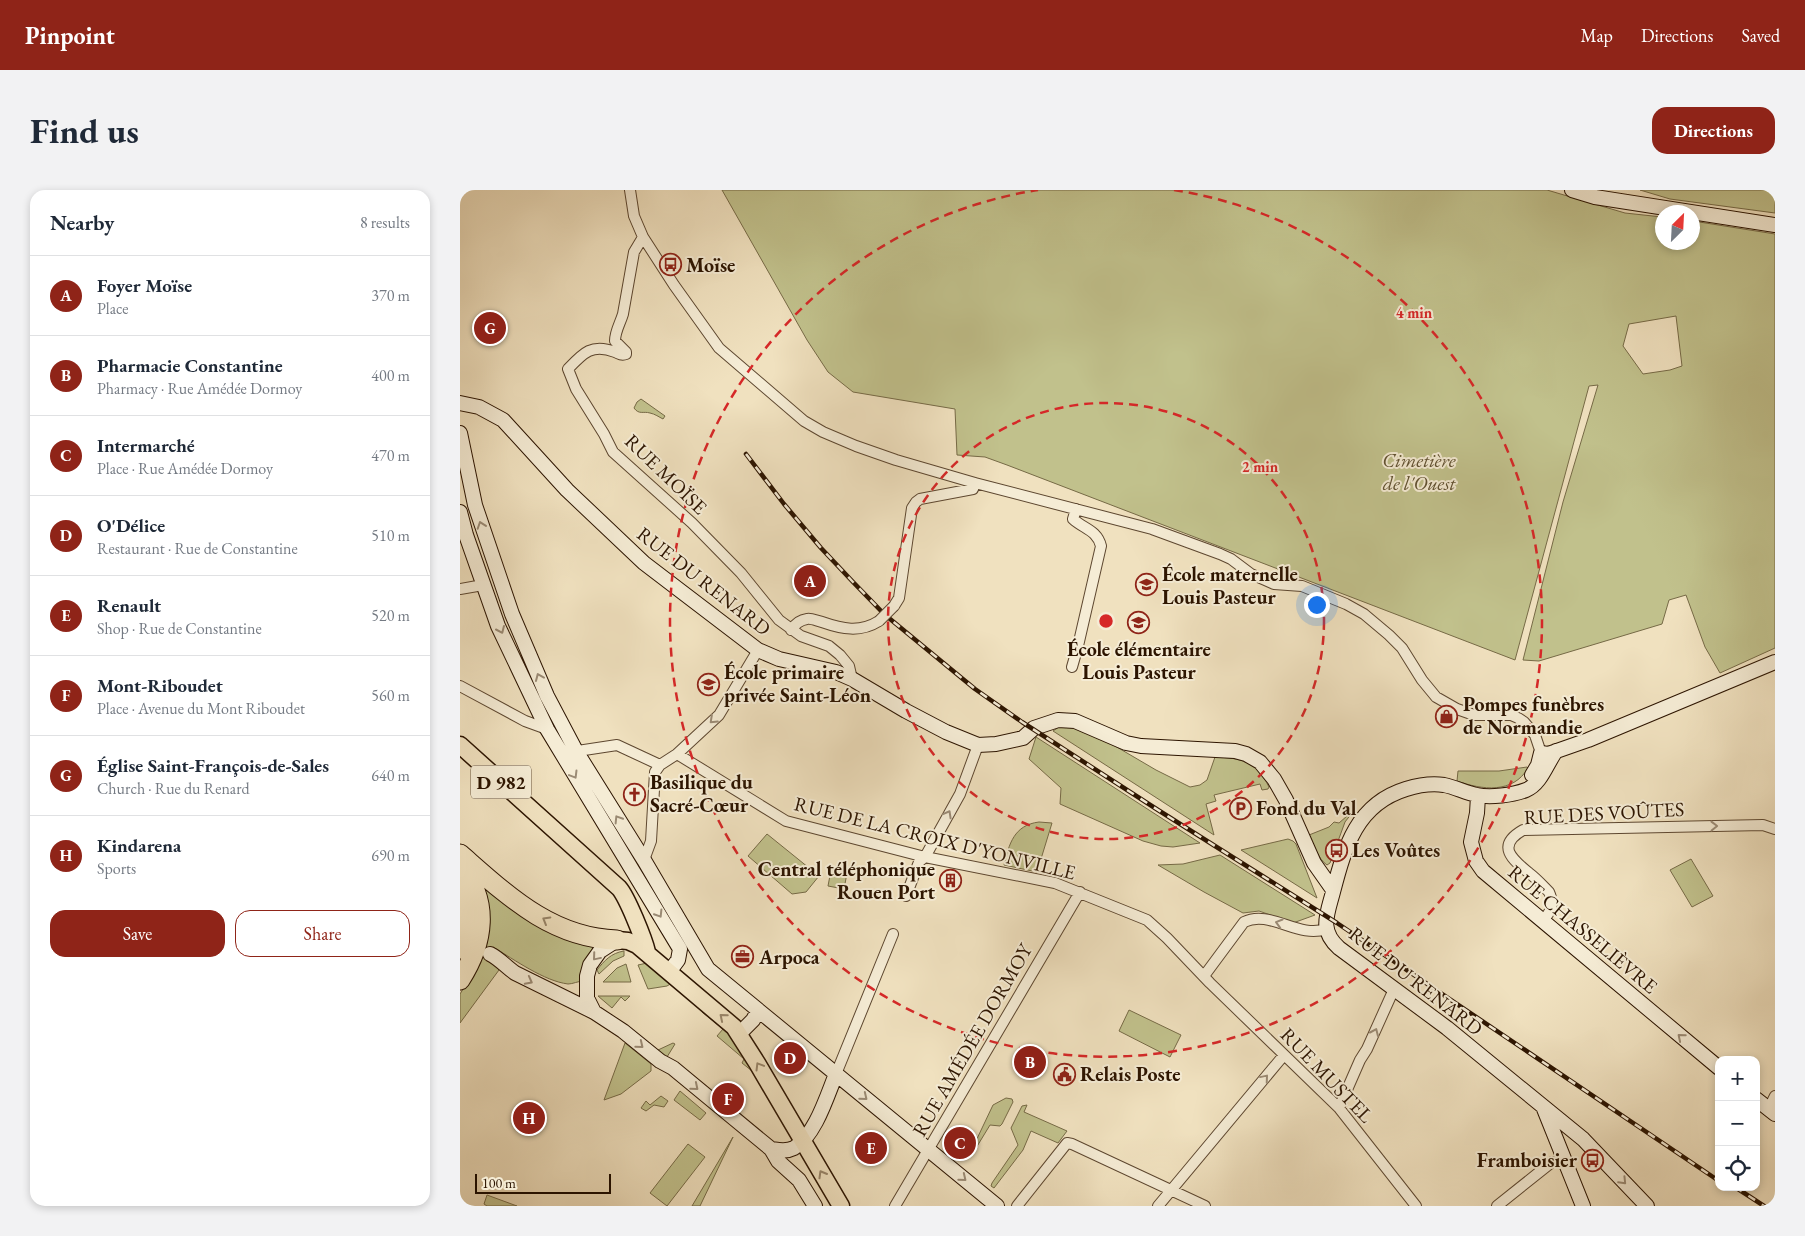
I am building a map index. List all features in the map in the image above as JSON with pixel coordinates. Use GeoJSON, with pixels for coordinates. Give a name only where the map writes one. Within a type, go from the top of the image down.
{"type":"FeatureCollection","features":[{"type":"Feature","properties":{"kind":"highway"},"geometry":{"type":"LineString","coordinates":[[460,854],[521,905],[568,932],[591,938],[617,940]]}},
{"type":"Feature","properties":{"kind":"highway"},"geometry":{"type":"LineString","coordinates":[[460,866],[468,875],[476,896],[480,912],[480,922],[476,950],[460,980]]}},
{"type":"Feature","properties":{"kind":"highway"},"geometry":{"type":"LineString","coordinates":[[460,889],[466,907],[468,923],[460,949]]}},
{"type":"Feature","properties":{"kind":"main road","name":"D 982"},"geometry":{"type":"LineString","coordinates":[[460,746],[618,888],[644,940],[646,952]]}},
{"type":"Feature","properties":{"kind":"main road"},"geometry":{"type":"LineString","coordinates":[[617,940],[633,943],[646,952],[727,1020],[739,1034],[841,1206]]}},
{"type":"Feature","properties":{"kind":"street"},"geometry":{"type":"LineString","coordinates":[[630,190],[634,216],[642,237],[720,348],[804,421],[823,432],[856,446],[896,460],[975,483],[1152,529],[1220,554],[1231,559],[1251,574],[1274,584],[1302,586],[1346,604],[1368,617],[1389,634],[1402,648],[1436,697],[1466,713],[1510,715],[1518,718],[1535,735],[1544,759]]}},
{"type":"Feature","properties":{"kind":"street"},"geometry":{"type":"LineString","coordinates":[[1572,190],[1596,197],[1775,225]]}},
{"type":"Feature","properties":{"kind":"street","name":"RUE MOÏSE"},"geometry":{"type":"LineString","coordinates":[[642,237],[634,252],[624,314],[615,332],[615,341],[626,354],[622,355],[602,348],[586,352],[568,369],[576,389],[612,452],[692,523],[741,573],[779,620],[801,636],[829,646],[849,666],[852,679]]}},
{"type":"Feature","properties":{"kind":"street","name":"RUE DU RENARD"},"geometry":{"type":"LineString","coordinates":[[460,403],[479,407],[503,420],[567,490],[644,563],[758,650],[779,659],[836,672],[852,679],[946,732],[978,745],[996,744],[1023,738],[1034,728],[1058,720],[1076,721],[1126,743],[1141,746],[1230,750],[1246,754],[1264,766],[1286,800],[1310,856],[1333,890],[1327,912],[1326,929],[1332,941],[1446,1028],[1583,1139],[1647,1206]]}},
{"type":"Feature","properties":{"kind":"street"},"geometry":{"type":"LineString","coordinates":[[460,433],[475,505],[512,614],[547,696],[576,750],[711,972],[997,1206]]}},
{"type":"Feature","properties":{"kind":"street"},"geometry":{"type":"LineString","coordinates":[[791,630],[798,622],[809,618],[840,628],[855,630],[872,626],[879,622],[899,598],[912,508],[916,502],[973,489],[975,483]]}},
{"type":"Feature","properties":{"kind":"street"},"geometry":{"type":"LineString","coordinates":[[1072,667],[1101,546],[1099,538],[1080,526],[1073,519],[1076,509]]}},
{"type":"Feature","properties":{"kind":"street"},"geometry":{"type":"LineString","coordinates":[[460,512],[498,626],[547,729],[680,949],[678,960],[669,972]]}},
{"type":"Feature","properties":{"kind":"street"},"geometry":{"type":"LineString","coordinates":[[460,589],[483,585]]}},
{"type":"Feature","properties":{"kind":"street"},"geometry":{"type":"LineString","coordinates":[[644,860],[651,841],[655,772],[660,765],[677,754],[719,715],[758,650]]}},
{"type":"Feature","properties":{"kind":"street"},"geometry":{"type":"LineString","coordinates":[[1333,890],[1356,825],[1368,811],[1383,799],[1398,792],[1429,784],[1445,785],[1478,796],[1502,796],[1511,793],[1530,779],[1538,765],[1548,754],[1605,733],[1775,662]]}},
{"type":"Feature","properties":{"kind":"street"},"geometry":{"type":"LineString","coordinates":[[460,686],[525,721],[547,729]]}},
{"type":"Feature","properties":{"kind":"street"},"geometry":{"type":"LineString","coordinates":[[562,756],[576,750],[617,745],[660,765]]}},
{"type":"Feature","properties":{"kind":"street"},"geometry":{"type":"LineString","coordinates":[[906,896],[919,862],[925,857],[960,794],[978,745]]}},
{"type":"Feature","properties":{"kind":"street","name":"RUE DE LA CROIX D'YONVILLE"},"geometry":{"type":"LineString","coordinates":[[677,754],[786,821],[925,857],[1055,883],[1147,920],[1204,976]]}},
{"type":"Feature","properties":{"kind":"street","name":"RUE CHASSELIÈVRE"},"geometry":{"type":"LineString","coordinates":[[1478,796],[1471,849],[1483,872],[1715,1065]]}},
{"type":"Feature","properties":{"kind":"street","name":"RUE DES VOÛTES"},"geometry":{"type":"LineString","coordinates":[[1542,921],[1552,906],[1549,892],[1519,865],[1508,851],[1508,844],[1522,830],[1763,825],[1775,829]]}},
{"type":"Feature","properties":{"kind":"street","name":"RUE AMÉDÉE DORMOY"},"geometry":{"type":"LineString","coordinates":[[895,1206],[1080,892]]}},
{"type":"Feature","properties":{"kind":"street"},"geometry":{"type":"LineString","coordinates":[[1204,976],[1244,922],[1250,919],[1262,918],[1310,931],[1326,929]]}},
{"type":"Feature","properties":{"kind":"street"},"geometry":{"type":"LineString","coordinates":[[490,954],[499,958],[515,973],[608,1020],[778,1150],[793,1149],[803,1142],[815,1123],[893,934]]}},
{"type":"Feature","properties":{"kind":"street"},"geometry":{"type":"LineString","coordinates":[[594,1012],[587,998],[590,965],[600,951],[617,940]]}},
{"type":"Feature","properties":{"kind":"street","name":"RUE MUSTEL"},"geometry":{"type":"LineString","coordinates":[[1204,976],[1339,1108],[1416,1206]]}},
{"type":"Feature","properties":{"kind":"street"},"geometry":{"type":"LineString","coordinates":[[1339,1108],[1394,989]]}},
{"type":"Feature","properties":{"kind":"street"},"geometry":{"type":"LineString","coordinates":[[739,1034],[753,1020],[758,1010]]}},
{"type":"Feature","properties":{"kind":"street"},"geometry":{"type":"LineString","coordinates":[[1158,1206],[1284,1055]]}},
{"type":"Feature","properties":{"kind":"street"},"geometry":{"type":"LineString","coordinates":[[1760,1101],[1773,1106]]}},
{"type":"Feature","properties":{"kind":"street"},"geometry":{"type":"LineString","coordinates":[[1544,1108],[1583,1206]]}},
{"type":"Feature","properties":{"kind":"street"},"geometry":{"type":"LineString","coordinates":[[1556,1139],[1562,1123]]}},
{"type":"Feature","properties":{"kind":"street"},"geometry":{"type":"LineString","coordinates":[[1017,1206],[1066,1143],[1072,1144],[1205,1206]]}},
{"type":"Feature","properties":{"kind":"street"},"geometry":{"type":"LineString","coordinates":[[778,1150],[778,1161],[798,1180],[815,1206]]}},
{"type":"Feature","properties":{"kind":"street"},"geometry":{"type":"LineString","coordinates":[[1497,1206],[1552,1162]]}},
{"type":"Feature","properties":{"kind":"green space","name":"Cimetière de l'Ouest"},"geometry":{"type":"Polygon","coordinates":[[[722,190],[1547,190],[1625,213],[1655,216],[1655,250],[1700,250],[1700,222],[1775,234],[1775,648],[1720,673],[1705,647],[1686,595],[1669,600],[1662,624],[1539,661],[1523,660],[1563,502],[1598,385],[1589,386],[1515,660],[1007,465],[985,457],[957,455],[955,409],[853,392],[828,372],[807,340],[722,190]],[[1676,316],[1629,324],[1623,346],[1643,374],[1670,370],[1682,366],[1676,316]]]}},
{"type":"Feature","properties":{"kind":"green space"},"geometry":{"type":"Polygon","coordinates":[[[1640,190],[1775,190],[1775,213],[1670,199],[1640,190]]]}},
{"type":"Feature","properties":{"kind":"green space"},"geometry":{"type":"Polygon","coordinates":[[[641,399],[665,416],[663,419],[652,413],[636,410],[634,408],[641,399]]]}},
{"type":"Feature","properties":{"kind":"green space"},"geometry":{"type":"Polygon","coordinates":[[[1081,726],[1156,770],[1190,787],[1200,785],[1207,780],[1215,757],[1233,758],[1253,766],[1259,771],[1269,787],[1262,790],[1260,784],[1214,795],[1216,801],[1206,804],[1214,835],[1053,731],[1059,727],[1081,726]]]}},
{"type":"Feature","properties":{"kind":"green space"},"geometry":{"type":"Polygon","coordinates":[[[1036,737],[1200,843],[1173,847],[1143,841],[1060,804],[1061,788],[1029,759],[1036,737]]]}},
{"type":"Feature","properties":{"kind":"green space"},"geometry":{"type":"Polygon","coordinates":[[[1527,767],[1522,776],[1514,782],[1496,788],[1486,788],[1457,781],[1458,771],[1499,771],[1527,767]]]}},
{"type":"Feature","properties":{"kind":"green space"},"geometry":{"type":"Polygon","coordinates":[[[1355,809],[1345,822],[1330,863],[1327,865],[1319,856],[1309,835],[1329,827],[1334,822],[1339,823],[1355,809]]]}},
{"type":"Feature","properties":{"kind":"green space"},"geometry":{"type":"Polygon","coordinates":[[[1039,822],[1052,823],[1037,872],[1004,865],[1008,850],[1018,831],[1039,822]]]}},
{"type":"Feature","properties":{"kind":"green space"},"geometry":{"type":"Polygon","coordinates":[[[767,834],[819,876],[806,892],[792,894],[748,856],[767,834]]]}},
{"type":"Feature","properties":{"kind":"green space"},"geometry":{"type":"Polygon","coordinates":[[[1288,839],[1296,844],[1317,898],[1241,850],[1288,839]]]}},
{"type":"Feature","properties":{"kind":"green space"},"geometry":{"type":"Polygon","coordinates":[[[1220,855],[1315,915],[1293,923],[1259,911],[1243,913],[1158,865],[1183,864],[1220,855]]]}},
{"type":"Feature","properties":{"kind":"green space"},"geometry":{"type":"Polygon","coordinates":[[[1691,859],[1713,896],[1692,907],[1670,870],[1691,859]]]}},
{"type":"Feature","properties":{"kind":"green space"},"geometry":{"type":"Polygon","coordinates":[[[831,870],[847,873],[844,889],[828,886],[831,870]]]}},
{"type":"Feature","properties":{"kind":"green space"},"geometry":{"type":"Polygon","coordinates":[[[475,877],[600,947],[584,981],[568,984],[549,979],[493,947],[487,957],[499,970],[460,1023],[460,994],[480,962],[487,943],[488,920],[475,877]]]}},
{"type":"Feature","properties":{"kind":"green space"},"geometry":{"type":"Polygon","coordinates":[[[624,951],[624,956],[613,961],[599,974],[597,970],[605,961],[615,954],[624,951]]]}},
{"type":"Feature","properties":{"kind":"green space"},"geometry":{"type":"Polygon","coordinates":[[[647,963],[672,983],[667,986],[648,989],[638,965],[647,963]]]}},
{"type":"Feature","properties":{"kind":"green space"},"geometry":{"type":"Polygon","coordinates":[[[626,964],[631,982],[603,982],[617,968],[626,964]]]}},
{"type":"Feature","properties":{"kind":"green space"},"geometry":{"type":"Polygon","coordinates":[[[598,996],[630,996],[625,1001],[621,997],[612,1008],[598,996]]]}},
{"type":"Feature","properties":{"kind":"green space"},"geometry":{"type":"Polygon","coordinates":[[[703,1010],[728,1031],[757,1075],[742,1063],[744,1059],[717,1036],[723,1029],[702,1012],[703,1010]]]}},
{"type":"Feature","properties":{"kind":"green space"},"geometry":{"type":"Polygon","coordinates":[[[1129,1010],[1181,1035],[1170,1057],[1119,1031],[1129,1010]]]}},
{"type":"Feature","properties":{"kind":"green space"},"geometry":{"type":"Polygon","coordinates":[[[625,1043],[651,1064],[651,1071],[621,1094],[604,1100],[625,1043]]]}},
{"type":"Feature","properties":{"kind":"green space"},"geometry":{"type":"Polygon","coordinates":[[[673,1043],[675,1044],[667,1057],[655,1053],[658,1050],[673,1043]]]}},
{"type":"Feature","properties":{"kind":"green space"},"geometry":{"type":"Polygon","coordinates":[[[680,1091],[706,1113],[700,1120],[674,1100],[680,1091]]]}},
{"type":"Feature","properties":{"kind":"green space"},"geometry":{"type":"Polygon","coordinates":[[[661,1096],[668,1101],[664,1107],[654,1105],[646,1111],[641,1108],[646,1101],[650,1105],[661,1096]]]}},
{"type":"Feature","properties":{"kind":"green space"},"geometry":{"type":"Polygon","coordinates":[[[1006,1098],[1012,1099],[1013,1102],[1002,1124],[1000,1126],[990,1125],[976,1148],[974,1145],[993,1105],[1006,1098]]]}},
{"type":"Feature","properties":{"kind":"green space"},"geometry":{"type":"Polygon","coordinates":[[[1027,1105],[1024,1112],[1067,1131],[1058,1143],[1031,1131],[1023,1150],[994,1188],[991,1186],[992,1183],[1018,1145],[1011,1128],[1022,1106],[1027,1105]]]}},
{"type":"Feature","properties":{"kind":"green space"},"geometry":{"type":"Polygon","coordinates":[[[733,1137],[700,1206],[692,1206],[733,1137]]]}},
{"type":"Feature","properties":{"kind":"green space"},"geometry":{"type":"Polygon","coordinates":[[[688,1144],[705,1157],[667,1206],[650,1193],[688,1144]]]}},
{"type":"Feature","properties":{"kind":"green space"},"geometry":{"type":"Polygon","coordinates":[[[487,1195],[517,1206],[487,1206],[484,1204],[487,1195]]]}},
{"type":"Feature","properties":{"kind":"railway"},"geometry":{"type":"LineString","coordinates":[[746,454],[821,548],[884,614],[975,689],[1022,722],[1158,810],[1337,923],[1715,1178]]}},
{"type":"Feature","properties":{"kind":"railway"},"geometry":{"type":"LineString","coordinates":[[1741,1191],[1764,1206]]}},
{"type":"Feature","properties":{"kind":"place","name":"Moïse"},"geometry":{"type":"Point","coordinates":[670,265]}},
{"type":"Feature","properties":{"kind":"place","name":"Église Saint-François-de-Sales"},"geometry":{"type":"Point","coordinates":[490,328]}},
{"type":"Feature","properties":{"kind":"place","name":"Foyer Moïse"},"geometry":{"type":"Point","coordinates":[810,581]}},
{"type":"Feature","properties":{"kind":"place","name":"École maternelle Louis Pasteur"},"geometry":{"type":"Point","coordinates":[1146,585]}},
{"type":"Feature","properties":{"kind":"place","name":"École élémentaire Louis Pasteur"},"geometry":{"type":"Point","coordinates":[1139,623]}},
{"type":"Feature","properties":{"kind":"place","name":"École primaire privée Saint-Léon"},"geometry":{"type":"Point","coordinates":[708,684]}},
{"type":"Feature","properties":{"kind":"place","name":"Pompes funèbres de Normandie"},"geometry":{"type":"Point","coordinates":[1447,716]}},
{"type":"Feature","properties":{"kind":"place","name":"Basilique du Sacré-Cœur"},"geometry":{"type":"Point","coordinates":[634,794]}},
{"type":"Feature","properties":{"kind":"place","name":"Fond du Val"},"geometry":{"type":"Point","coordinates":[1240,808]}},
{"type":"Feature","properties":{"kind":"place","name":"Les Voûtes"},"geometry":{"type":"Point","coordinates":[1336,850]}},
{"type":"Feature","properties":{"kind":"place","name":"Central téléphonique Rouen Port"},"geometry":{"type":"Point","coordinates":[951,881]}},
{"type":"Feature","properties":{"kind":"place","name":"Arpoca"},"geometry":{"type":"Point","coordinates":[743,957]}},
{"type":"Feature","properties":{"kind":"place","name":"O'Délice"},"geometry":{"type":"Point","coordinates":[790,1058]}},
{"type":"Feature","properties":{"kind":"place","name":"Pharmacie Constantine"},"geometry":{"type":"Point","coordinates":[1030,1062]}},
{"type":"Feature","properties":{"kind":"place","name":"Relais Poste"},"geometry":{"type":"Point","coordinates":[1064,1074]}},
{"type":"Feature","properties":{"kind":"place","name":"Mont-Riboudet"},"geometry":{"type":"Point","coordinates":[728,1099]}},
{"type":"Feature","properties":{"kind":"place","name":"Kindarena"},"geometry":{"type":"Point","coordinates":[529,1118]}},
{"type":"Feature","properties":{"kind":"place","name":"Intermarché"},"geometry":{"type":"Point","coordinates":[960,1143]}},
{"type":"Feature","properties":{"kind":"place","name":"Renault"},"geometry":{"type":"Point","coordinates":[871,1148]}},
{"type":"Feature","properties":{"kind":"place","name":"Framboisier"},"geometry":{"type":"Point","coordinates":[1593,1160]}}]}
